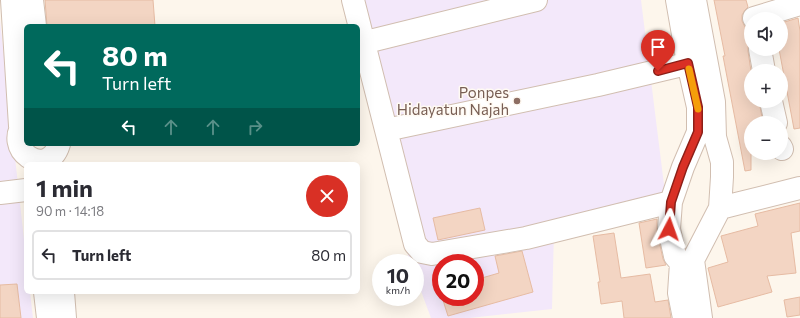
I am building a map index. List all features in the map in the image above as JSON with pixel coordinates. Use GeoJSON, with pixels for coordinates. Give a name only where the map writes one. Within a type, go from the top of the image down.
{"type":"FeatureCollection","features":[{"type":"Feature","properties":{"kind":"lane"},"geometry":{"type":"LineString","coordinates":[[12,0],[8,66],[23,123],[17,133],[16,142],[19,150],[24,156],[43,158]]}},
{"type":"Feature","properties":{"kind":"lane"},"geometry":{"type":"LineString","coordinates":[[32,0],[35,24]]}},
{"type":"Feature","properties":{"kind":"lane"},"geometry":{"type":"LineString","coordinates":[[353,0],[357,24]]}},
{"type":"Feature","properties":{"kind":"lane"},"geometry":{"type":"LineString","coordinates":[[536,0],[361,43],[386,130],[415,244],[422,252],[432,254],[526,238],[671,202]]}},
{"type":"Feature","properties":{"kind":"lane"},"geometry":{"type":"LineString","coordinates":[[676,0],[697,61]]}},
{"type":"Feature","properties":{"kind":"lane"},"geometry":{"type":"LineString","coordinates":[[684,318],[679,293],[687,261],[720,208],[722,191],[722,162],[707,134],[698,107],[695,0]]}},
{"type":"Feature","properties":{"kind":"lane"},"geometry":{"type":"LineString","coordinates":[[753,12],[800,4]]}},
{"type":"Feature","properties":{"kind":"lane"},"geometry":{"type":"LineString","coordinates":[[386,130],[598,85],[697,61]]}},
{"type":"Feature","properties":{"kind":"lane"},"geometry":{"type":"LineString","coordinates":[[687,261],[675,256],[669,229],[671,202],[683,167],[707,134]]}},
{"type":"Feature","properties":{"kind":"lane"},"geometry":{"type":"LineString","coordinates":[[720,208],[800,188]]}},
{"type":"Feature","properties":{"kind":"lane"},"geometry":{"type":"LineString","coordinates":[[0,194],[24,190]]}},
{"type":"Feature","properties":{"kind":"lane"},"geometry":{"type":"LineString","coordinates":[[687,261],[701,318]]}},
{"type":"Feature","properties":{"kind":"lane"},"geometry":{"type":"LineString","coordinates":[[45,294],[48,318]]}},
{"type":"Feature","properties":{"kind":"lane"},"geometry":{"type":"LineString","coordinates":[[63,294],[66,318]]}},
{"type":"Feature","properties":{"kind":"shaded area","name":"Ponpes Hidayatun Najah"},"geometry":{"type":"Polygon","coordinates":[[[363,0],[641,0],[666,201],[554,231],[552,309],[470,318],[431,318],[424,299],[424,254],[408,254],[363,0]]]}},
{"type":"Feature","properties":{"kind":"shaded area"},"geometry":{"type":"Polygon","coordinates":[[[0,20],[24,240],[24,294],[30,294],[33,318],[21,318],[17,284],[0,285],[0,20]]]}},
{"type":"Feature","properties":{"kind":"building"},"geometry":{"type":"Polygon","coordinates":[[[45,0],[153,0],[155,24],[47,24],[45,0]]]}},
{"type":"Feature","properties":{"kind":"building"},"geometry":{"type":"Polygon","coordinates":[[[714,0],[746,0],[748,7],[742,15],[744,25],[744,56],[749,56],[750,64],[744,64],[744,108],[760,108],[762,116],[744,116],[744,160],[751,160],[751,170],[745,171],[723,56],[725,56],[714,0]]]}},
{"type":"Feature","properties":{"kind":"building"},"geometry":{"type":"Polygon","coordinates":[[[798,18],[800,31],[800,128],[794,129],[788,97],[788,64],[782,64],[780,56],[788,56],[788,21],[798,18]]]}},
{"type":"Feature","properties":{"kind":"building"},"geometry":{"type":"Polygon","coordinates":[[[800,203],[800,231],[791,233],[796,273],[767,276],[772,292],[718,307],[708,268],[728,262],[721,236],[758,226],[755,214],[800,203]]]}},
{"type":"Feature","properties":{"kind":"building"},"geometry":{"type":"Polygon","coordinates":[[[480,208],[485,230],[438,240],[433,218],[480,208]]]}},
{"type":"Feature","properties":{"kind":"building"},"geometry":{"type":"Polygon","coordinates":[[[657,219],[657,232],[663,259],[666,265],[646,268],[639,223],[657,219]]]}},
{"type":"Feature","properties":{"kind":"building"},"geometry":{"type":"Polygon","coordinates":[[[614,233],[621,278],[650,274],[655,302],[668,300],[671,318],[624,318],[622,301],[601,304],[598,282],[600,282],[593,236],[614,233]]]}},
{"type":"Feature","properties":{"kind":"building"},"geometry":{"type":"Polygon","coordinates":[[[522,251],[533,292],[484,306],[484,277],[499,273],[495,256],[522,251]]]}},
{"type":"Feature","properties":{"kind":"building"},"geometry":{"type":"Polygon","coordinates":[[[17,284],[21,318],[0,318],[0,285],[17,284]]]}},
{"type":"Feature","properties":{"kind":"building"},"geometry":{"type":"Polygon","coordinates":[[[800,297],[800,315],[787,317],[784,300],[800,297]]]}},
{"type":"Feature","properties":{"kind":"building"},"geometry":{"type":"Polygon","coordinates":[[[445,306],[483,306],[448,316],[445,306]]]}},
{"type":"Feature","properties":{"kind":"slow traffic"},"geometry":{"type":"LineString","coordinates":[[689,69],[698,109]]}},
{"type":"Feature","properties":{"kind":"place","name":"Ponpes Hidayatun Najah"},"geometry":{"type":"Point","coordinates":[517,101]}},
{"type":"Feature","properties":{"kind":"route"},"geometry":{"type":"LineString","coordinates":[[658,71],[688,63],[698,107],[698,132],[683,167],[671,202],[669,229]]}}]}
